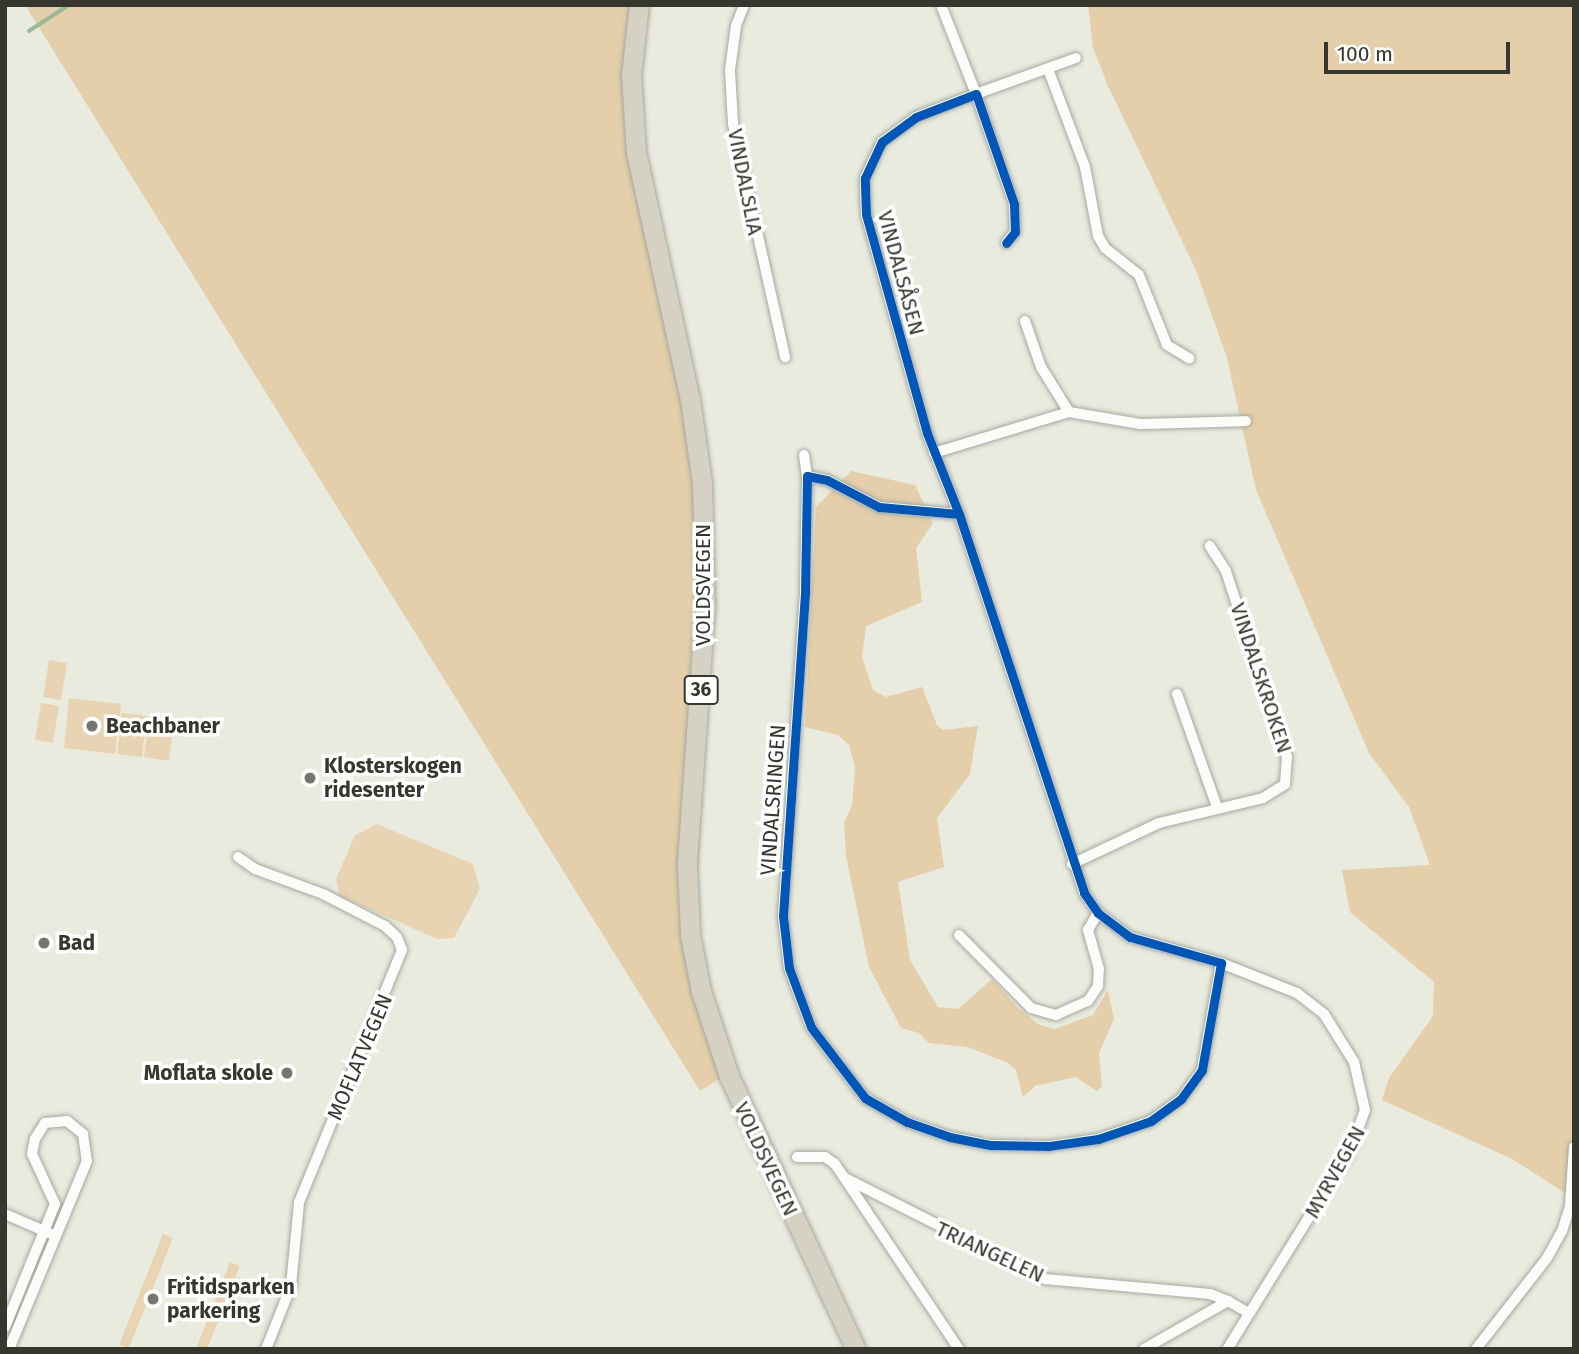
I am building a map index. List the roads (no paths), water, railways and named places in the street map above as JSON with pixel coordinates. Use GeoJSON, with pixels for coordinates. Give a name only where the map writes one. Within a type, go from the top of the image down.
{"type":"FeatureCollection","features":[{"type":"Feature","properties":{"kind":"highway","name":"VOLDSVEGEN"},"geometry":{"type":"LineString","coordinates":[[639,5],[631,75],[636,152],[686,379],[702,484],[705,605],[687,865],[690,935],[701,991],[729,1076],[856,1349]]}},
{"type":"Feature","properties":{"kind":"street","name":"VINDALSLIA"},"geometry":{"type":"LineString","coordinates":[[744,5],[730,70],[733,124],[785,357]]}},
{"type":"Feature","properties":{"kind":"street"},"geometry":{"type":"LineString","coordinates":[[941,5],[976,94],[1014,204],[1015,233],[1006,243]]}},
{"type":"Feature","properties":{"kind":"street","name":"VINDALSÅSEN"},"geometry":{"type":"LineString","coordinates":[[958,514],[934,453],[873,243],[864,188],[869,166],[892,133],[916,117],[1076,58]]}},
{"type":"Feature","properties":{"kind":"street"},"geometry":{"type":"LineString","coordinates":[[1048,69],[1085,167],[1098,236],[1110,253],[1139,275],[1167,345],[1189,358]]}},
{"type":"Feature","properties":{"kind":"street"},"geometry":{"type":"LineString","coordinates":[[1025,321],[1041,368],[1069,412]]}},
{"type":"Feature","properties":{"kind":"street"},"geometry":{"type":"LineString","coordinates":[[934,453],[1069,412],[1152,425],[1246,421]]}},
{"type":"Feature","properties":{"kind":"street","name":"VINDALSRINGEN"},"geometry":{"type":"LineString","coordinates":[[804,455],[807,476],[784,943],[805,1014],[847,1080],[893,1116],[969,1142],[1049,1146],[1123,1133],[1167,1111],[1202,1070],[1222,963]]}},
{"type":"Feature","properties":{"kind":"street"},"geometry":{"type":"LineString","coordinates":[[807,476],[827,480],[879,507],[958,514],[1084,893],[1098,913],[1146,943],[1222,963]]}},
{"type":"Feature","properties":{"kind":"street","name":"VINDALSKROKEN"},"geometry":{"type":"LineString","coordinates":[[1073,863],[1159,823],[1276,793],[1285,784],[1289,765],[1233,590],[1210,546]]}},
{"type":"Feature","properties":{"kind":"street"},"geometry":{"type":"LineString","coordinates":[[1177,694],[1217,807]]}},
{"type":"Feature","properties":{"kind":"street","name":"MOFLATVEGEN"},"geometry":{"type":"LineString","coordinates":[[238,857],[255,869],[323,894],[385,926],[397,937],[402,950],[299,1203],[291,1286],[267,1349]]}},
{"type":"Feature","properties":{"kind":"street"},"geometry":{"type":"LineString","coordinates":[[960,935],[1031,1008],[1056,1015],[1088,1001],[1098,986],[1099,969],[1088,930],[1098,913]]}},
{"type":"Feature","properties":{"kind":"street","name":"MYRVEGEN"},"geometry":{"type":"LineString","coordinates":[[1222,963],[1279,984],[1311,1002],[1347,1047],[1364,1098],[1358,1138],[1227,1349]]}},
{"type":"Feature","properties":{"kind":"street"},"geometry":{"type":"LineString","coordinates":[[5,1327],[49,1233],[88,1151],[79,1129],[61,1119],[41,1127],[32,1148],[55,1197],[49,1233],[9,1349]]}},
{"type":"Feature","properties":{"kind":"street"},"geometry":{"type":"LineString","coordinates":[[1476,1349],[1547,1258],[1562,1231],[1572,1192],[1572,1147]]}},
{"type":"Feature","properties":{"kind":"street","name":"TRIANGELEN"},"geometry":{"type":"LineString","coordinates":[[797,1157],[825,1157],[845,1178],[959,1349]]}},
{"type":"Feature","properties":{"kind":"street","name":"TRIANGELEN"},"geometry":{"type":"LineString","coordinates":[[845,1178],[1045,1279],[1210,1294],[1250,1313]]}},
{"type":"Feature","properties":{"kind":"street"},"geometry":{"type":"LineString","coordinates":[[5,1214],[49,1233]]}},
{"type":"Feature","properties":{"kind":"street"},"geometry":{"type":"LineString","coordinates":[[1144,1349],[1228,1301]]}},
{"type":"Feature","properties":{"kind":"waterway"},"geometry":{"type":"LineString","coordinates":[[29,31],[69,5]]}},
{"type":"Feature","properties":{"kind":"place","name":"Beachbaner"},"geometry":{"type":"Point","coordinates":[92,726]}},
{"type":"Feature","properties":{"kind":"place","name":"Klosterskogen ridesenter"},"geometry":{"type":"Point","coordinates":[310,778]}},
{"type":"Feature","properties":{"kind":"place","name":"Bad"},"geometry":{"type":"Point","coordinates":[44,943]}},
{"type":"Feature","properties":{"kind":"place","name":"Moflata skole"},"geometry":{"type":"Point","coordinates":[287,1073]}},
{"type":"Feature","properties":{"kind":"place","name":"Fritidsparken parkering"},"geometry":{"type":"Point","coordinates":[153,1299]}}]}
